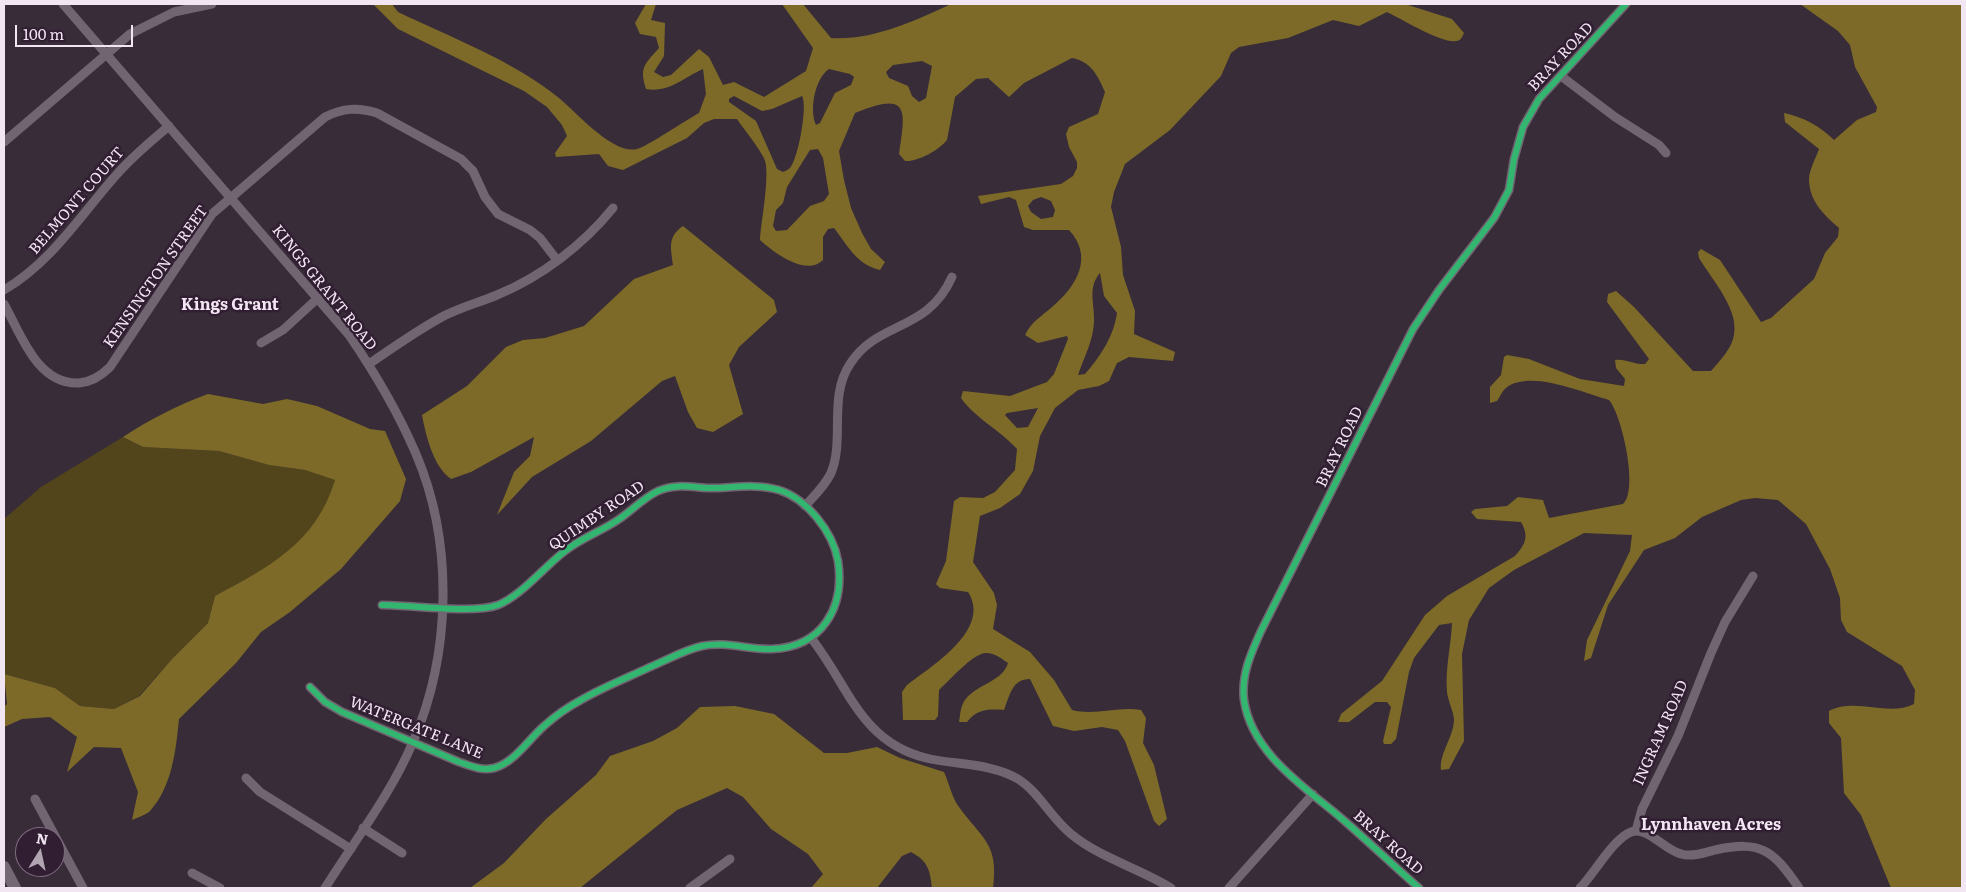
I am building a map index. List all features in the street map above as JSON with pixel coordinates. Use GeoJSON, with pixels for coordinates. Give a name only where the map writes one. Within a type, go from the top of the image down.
{"type":"FeatureCollection","features":[{"type":"Feature","properties":{"kind":"street","name":"KINGS GRANT ROAD"},"geometry":{"type":"LineString","coordinates":[[63,4],[318,298],[369,364],[388,396],[416,455],[426,484],[438,535],[442,606],[431,691],[413,742],[400,768],[326,888]]}},
{"type":"Feature","properties":{"kind":"street"},"geometry":{"type":"LineString","coordinates":[[4,142],[130,34],[158,18],[188,8],[212,4]]}},
{"type":"Feature","properties":{"kind":"street","name":"BRAY ROAD"},"geometry":{"type":"LineString","coordinates":[[1419,888],[1282,767],[1270,754],[1251,723],[1243,690],[1248,663],[1261,630],[1398,356],[1430,303],[1494,218],[1509,190],[1515,154],[1529,115],[1539,99],[1626,4]]}},
{"type":"Feature","properties":{"kind":"street"},"geometry":{"type":"LineString","coordinates":[[1561,76],[1615,117],[1660,145],[1666,153]]}},
{"type":"Feature","properties":{"kind":"street","name":"KENSINGTON STREET"},"geometry":{"type":"LineString","coordinates":[[4,304],[34,359],[47,373],[65,382],[74,383],[91,381],[105,373],[206,222],[325,117],[345,109],[365,109],[421,135],[461,158],[473,171],[485,197],[498,214],[530,230],[557,260]]}},
{"type":"Feature","properties":{"kind":"street","name":"BELMONT COURT"},"geometry":{"type":"LineString","coordinates":[[4,290],[21,280],[52,252],[118,172],[169,126]]}},
{"type":"Feature","properties":{"kind":"street"},"geometry":{"type":"LineString","coordinates":[[369,364],[439,319],[498,295],[557,260],[598,226],[613,208]]}},
{"type":"Feature","properties":{"kind":"street"},"geometry":{"type":"LineString","coordinates":[[805,506],[822,487],[832,471],[839,394],[841,382],[850,363],[870,342],[912,321],[932,308],[947,288],[952,277]]}},
{"type":"Feature","properties":{"kind":"street"},"geometry":{"type":"LineString","coordinates":[[261,343],[283,330],[318,298]]}},
{"type":"Feature","properties":{"kind":"street","name":"QUIMBY ROAD"},"geometry":{"type":"LineString","coordinates":[[382,605],[476,608],[501,604],[578,541],[619,520],[652,495],[672,487],[765,487],[787,493],[805,506],[829,536],[836,553],[839,572],[838,588],[831,615],[820,631],[812,638]]}},
{"type":"Feature","properties":{"kind":"street","name":"INGRAM ROAD"},"geometry":{"type":"LineString","coordinates":[[1636,831],[1642,809],[1678,736],[1725,622],[1753,576]]}},
{"type":"Feature","properties":{"kind":"street"},"geometry":{"type":"LineString","coordinates":[[812,638],[832,666],[867,724],[886,740],[925,758],[989,769],[1018,780],[1072,835],[1109,857],[1171,888]]}},
{"type":"Feature","properties":{"kind":"street","name":"WATERGATE LANE"},"geometry":{"type":"LineString","coordinates":[[310,688],[335,708],[477,768],[492,768],[506,762],[544,726],[576,703],[688,650],[716,644],[771,649],[797,645],[812,638]]}},
{"type":"Feature","properties":{"kind":"street"},"geometry":{"type":"LineString","coordinates":[[246,778],[260,792],[351,849]]}},
{"type":"Feature","properties":{"kind":"street"},"geometry":{"type":"LineString","coordinates":[[1229,888],[1313,794]]}},
{"type":"Feature","properties":{"kind":"street"},"geometry":{"type":"LineString","coordinates":[[35,799],[83,888]]}},
{"type":"Feature","properties":{"kind":"street"},"geometry":{"type":"LineString","coordinates":[[363,828],[402,854]]}},
{"type":"Feature","properties":{"kind":"street"},"geometry":{"type":"LineString","coordinates":[[1580,888],[1621,839],[1636,831],[1642,831],[1662,846],[1682,854],[1699,854],[1742,845],[1759,848],[1771,855],[1799,888]]}},
{"type":"Feature","properties":{"kind":"street"},"geometry":{"type":"LineString","coordinates":[[690,888],[730,859]]}},
{"type":"Feature","properties":{"kind":"street"},"geometry":{"type":"LineString","coordinates":[[4,867],[15,888]]}},
{"type":"Feature","properties":{"kind":"street"},"geometry":{"type":"LineString","coordinates":[[192,873],[220,888]]}},
{"type":"Feature","properties":{"kind":"shaded area"},"geometry":{"type":"Polygon","coordinates":[[[373,4],[392,4],[398,12],[502,61],[522,72],[559,98],[606,139],[617,146],[637,149],[699,113],[706,94],[703,69],[669,87],[654,90],[646,89],[643,71],[650,58],[659,48],[656,37],[640,34],[635,23],[646,4],[656,4],[651,20],[665,23],[664,56],[654,72],[663,77],[671,75],[699,49],[709,57],[723,85],[734,82],[764,97],[806,71],[813,48],[782,4],[803,4],[831,38],[846,38],[877,33],[908,23],[951,4],[1405,4],[1452,19],[1464,33],[1458,41],[1441,39],[1387,12],[1359,26],[1333,20],[1288,38],[1239,47],[1231,53],[1221,76],[1170,130],[1125,164],[1114,192],[1111,207],[1121,247],[1123,275],[1135,311],[1134,334],[1175,352],[1173,361],[1129,357],[1117,363],[1109,381],[1099,386],[1078,390],[1055,408],[1040,436],[1033,471],[1020,494],[1000,508],[980,516],[973,562],[994,593],[997,605],[993,629],[1030,652],[1054,680],[1072,710],[1089,712],[1124,709],[1141,710],[1146,718],[1143,743],[1154,765],[1167,819],[1159,826],[1154,821],[1125,741],[1118,730],[1102,727],[1074,731],[1053,726],[1030,679],[1015,685],[1004,710],[979,712],[967,722],[959,722],[961,708],[971,693],[999,676],[1005,670],[1008,663],[998,656],[986,653],[981,654],[961,668],[939,690],[938,716],[935,720],[903,720],[902,692],[907,685],[944,657],[956,645],[966,633],[972,619],[973,606],[968,592],[940,588],[936,584],[946,561],[954,501],[960,497],[983,498],[995,492],[1015,470],[1017,449],[967,405],[961,398],[963,391],[1010,396],[1047,382],[1054,374],[1068,339],[1067,336],[1038,343],[1025,335],[1027,330],[1069,290],[1075,281],[1081,261],[1080,250],[1069,230],[1033,230],[1024,227],[1016,200],[1009,197],[981,204],[978,196],[1061,184],[1073,176],[1077,168],[1077,162],[1069,147],[1066,134],[1069,127],[1098,114],[1105,92],[1093,70],[1084,62],[1072,58],[1024,83],[1009,97],[988,78],[976,79],[955,97],[947,140],[939,148],[916,160],[905,161],[899,154],[903,125],[900,108],[894,104],[886,104],[855,113],[839,151],[844,180],[851,208],[862,233],[871,249],[885,262],[880,270],[859,259],[848,248],[834,228],[828,229],[823,237],[823,260],[816,265],[808,266],[790,261],[773,251],[760,240],[766,185],[766,165],[755,143],[737,119],[714,119],[704,123],[687,138],[623,170],[608,166],[599,154],[556,157],[555,153],[567,136],[562,125],[547,107],[524,91],[398,29],[373,4]],[[922,61],[893,65],[886,72],[889,78],[908,86],[912,96],[919,102],[926,98],[932,66],[922,61]],[[829,69],[820,79],[813,103],[816,125],[820,123],[835,93],[851,85],[854,77],[850,74],[829,69]],[[734,96],[729,99],[729,102],[756,121],[777,169],[783,172],[790,168],[796,154],[803,121],[804,102],[802,96],[772,109],[762,111],[734,96]],[[818,149],[810,150],[787,187],[783,203],[776,210],[773,226],[776,231],[787,230],[810,206],[824,201],[829,194],[823,158],[818,149]],[[1041,197],[1033,200],[1028,206],[1031,212],[1041,219],[1053,217],[1055,210],[1051,201],[1041,197]],[[1100,273],[1094,284],[1092,296],[1093,329],[1078,375],[1085,374],[1096,361],[1110,338],[1117,313],[1104,296],[1100,273]],[[1038,408],[1007,413],[1005,415],[1017,428],[1028,427],[1038,408]]]}},
{"type":"Feature","properties":{"kind":"shaded area"},"geometry":{"type":"Polygon","coordinates":[[[1800,4],[1962,4],[1962,888],[1891,888],[1861,815],[1844,793],[1841,738],[1829,723],[1829,711],[1839,707],[1850,706],[1894,709],[1904,707],[1914,704],[1915,690],[1902,666],[1847,632],[1841,620],[1840,598],[1830,569],[1806,524],[1778,500],[1755,498],[1741,500],[1702,517],[1675,538],[1644,550],[1608,605],[1591,658],[1584,661],[1587,640],[1630,551],[1632,535],[1584,533],[1514,570],[1489,588],[1469,620],[1462,654],[1464,741],[1449,769],[1441,770],[1441,764],[1452,732],[1454,719],[1447,683],[1452,623],[1439,625],[1414,658],[1409,672],[1396,739],[1391,744],[1384,744],[1383,741],[1391,707],[1387,702],[1375,702],[1349,722],[1338,722],[1341,714],[1382,681],[1425,615],[1447,596],[1515,556],[1522,548],[1526,536],[1521,522],[1477,519],[1471,512],[1475,509],[1507,506],[1518,497],[1543,500],[1549,518],[1623,504],[1628,496],[1629,469],[1627,453],[1619,421],[1609,400],[1557,384],[1529,381],[1516,383],[1506,388],[1497,401],[1490,403],[1490,387],[1501,375],[1504,357],[1507,355],[1529,359],[1580,379],[1624,386],[1625,379],[1616,368],[1615,360],[1645,364],[1649,359],[1607,302],[1608,294],[1616,291],[1634,307],[1693,371],[1711,371],[1724,356],[1733,339],[1735,329],[1730,307],[1699,258],[1698,252],[1701,249],[1720,260],[1761,322],[1771,318],[1814,279],[1825,253],[1838,237],[1839,228],[1818,207],[1810,187],[1810,172],[1819,149],[1785,122],[1784,113],[1811,123],[1823,130],[1834,140],[1857,120],[1876,112],[1877,107],[1855,67],[1850,45],[1838,31],[1800,4]]]}},
{"type":"Feature","properties":{"kind":"shaded area"},"geometry":{"type":"Polygon","coordinates":[[[683,226],[774,300],[777,312],[739,347],[729,365],[743,414],[713,432],[697,428],[688,412],[675,376],[662,381],[591,441],[532,477],[497,515],[514,472],[530,456],[534,437],[471,472],[451,479],[435,459],[428,441],[422,415],[467,386],[506,347],[523,340],[545,338],[584,326],[634,279],[673,265],[672,239],[674,234],[683,226]]]}},
{"type":"Feature","properties":{"kind":"shaded area"},"geometry":{"type":"Polygon","coordinates":[[[208,394],[263,404],[287,399],[317,406],[370,429],[385,431],[406,479],[400,501],[341,569],[290,612],[261,632],[236,663],[179,719],[172,768],[163,791],[150,811],[132,820],[138,792],[121,748],[94,747],[67,772],[77,737],[50,717],[22,719],[4,727],[4,707],[7,704],[4,674],[55,688],[80,706],[114,709],[140,696],[172,659],[208,623],[215,596],[272,563],[303,537],[316,521],[327,502],[335,480],[305,470],[269,465],[219,451],[143,447],[123,437],[164,413],[208,394]]]}},
{"type":"Feature","properties":{"kind":"shaded area"},"geometry":{"type":"Polygon","coordinates":[[[123,437],[143,447],[219,451],[269,465],[305,470],[335,480],[324,509],[304,538],[277,561],[215,596],[208,623],[139,696],[114,709],[80,706],[55,688],[4,674],[4,519],[41,487],[123,437]]]}},
{"type":"Feature","properties":{"kind":"shaded area"},"geometry":{"type":"Polygon","coordinates":[[[735,706],[774,714],[824,753],[847,753],[877,747],[900,758],[944,772],[952,795],[991,851],[994,873],[993,888],[932,888],[925,863],[911,852],[902,856],[877,888],[811,888],[823,874],[808,854],[771,829],[743,797],[727,788],[677,810],[580,888],[470,888],[504,863],[546,819],[596,775],[610,756],[653,741],[677,728],[700,707],[735,706]]]}},
{"type":"Feature","properties":{"kind":"cycle path"},"geometry":{"type":"LineString","coordinates":[[1419,888],[1348,824],[1301,785],[1270,755],[1258,738],[1249,720],[1243,691],[1245,673],[1261,631],[1413,329],[1439,290],[1494,218],[1509,190],[1514,159],[1523,127],[1539,99],[1626,4]]}},
{"type":"Feature","properties":{"kind":"cycle path"},"geometry":{"type":"LineString","coordinates":[[310,687],[325,702],[342,712],[459,762],[480,768],[494,768],[515,756],[544,726],[571,706],[589,695],[682,653],[702,646],[720,644],[772,649],[789,647],[804,641],[817,633],[833,609],[838,594],[838,561],[831,539],[825,528],[809,509],[789,494],[771,488],[756,486],[673,487],[652,494],[607,527],[571,547],[557,557],[515,595],[498,605],[474,609],[382,605]]}},
{"type":"Feature","properties":{"kind":"district","name":"Kings Grant"},"geometry":{"type":"Point","coordinates":[230,305]}},
{"type":"Feature","properties":{"kind":"district","name":"Lynnhaven Acres"},"geometry":{"type":"Point","coordinates":[1711,825]}}]}
